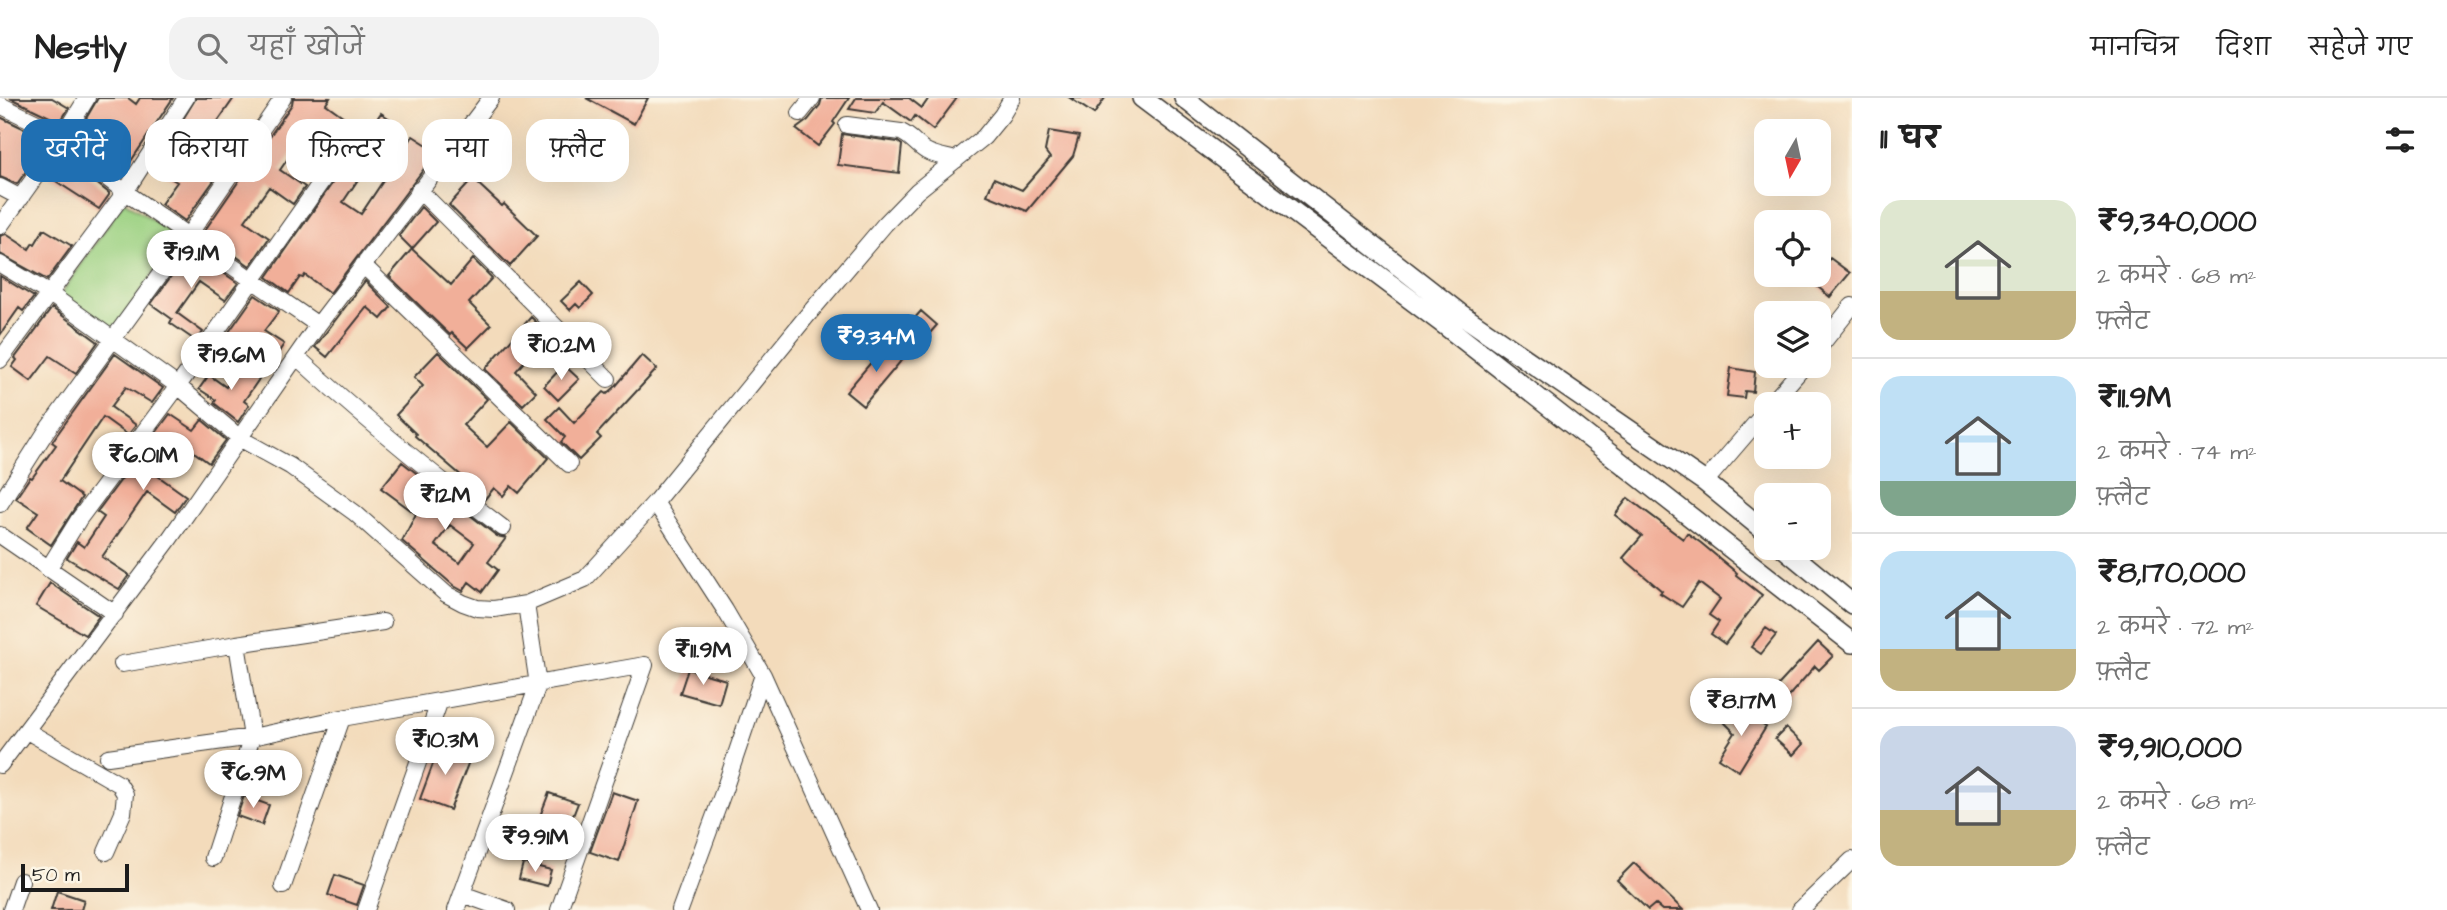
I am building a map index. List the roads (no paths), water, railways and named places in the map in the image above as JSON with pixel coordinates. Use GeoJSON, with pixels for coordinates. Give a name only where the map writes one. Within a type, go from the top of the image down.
{"type":"FeatureCollection","features":[{"type":"Feature","properties":{"kind":"main road"},"geometry":{"type":"LineString","coordinates":[[1142,98],[1457,335],[1852,643]]}},
{"type":"Feature","properties":{"kind":"main road"},"geometry":{"type":"LineString","coordinates":[[1184,98],[1459,313],[1705,482],[1754,522]]}},
{"type":"Feature","properties":{"kind":"main road"},"geometry":{"type":"LineString","coordinates":[[1799,560],[1852,604]]}},
{"type":"Feature","properties":{"kind":"street"},"geometry":{"type":"LineString","coordinates":[[74,119],[87,98]]}},
{"type":"Feature","properties":{"kind":"street"},"geometry":{"type":"LineString","coordinates":[[0,360],[125,192],[186,98]]}},
{"type":"Feature","properties":{"kind":"street"},"geometry":{"type":"LineString","coordinates":[[0,504],[47,430],[188,236],[283,98]]}},
{"type":"Feature","properties":{"kind":"street"},"geometry":{"type":"LineString","coordinates":[[0,765],[115,614],[241,439],[318,325],[491,98]]}},
{"type":"Feature","properties":{"kind":"street"},"geometry":{"type":"LineString","coordinates":[[800,113],[811,98]]}},
{"type":"Feature","properties":{"kind":"street"},"geometry":{"type":"LineString","coordinates":[[0,264],[50,295],[178,386],[241,439],[290,466],[355,513],[437,586],[455,598],[477,608],[526,604],[585,579],[655,502],[797,327],[885,225],[917,191],[984,137],[1012,98]]}},
{"type":"Feature","properties":{"kind":"street"},"geometry":{"type":"LineString","coordinates":[[0,105],[26,119]]}},
{"type":"Feature","properties":{"kind":"street"},"geometry":{"type":"LineString","coordinates":[[847,125],[901,132],[922,149],[956,160]]}},
{"type":"Feature","properties":{"kind":"street"},"geometry":{"type":"LineString","coordinates":[[0,226],[32,182]]}},
{"type":"Feature","properties":{"kind":"street"},"geometry":{"type":"LineString","coordinates":[[113,182],[318,325]]}},
{"type":"Feature","properties":{"kind":"street"},"geometry":{"type":"LineString","coordinates":[[48,569],[79,519],[178,386],[321,182]]}},
{"type":"Feature","properties":{"kind":"street"},"geometry":{"type":"LineString","coordinates":[[0,187],[21,198]]}},
{"type":"Feature","properties":{"kind":"street"},"geometry":{"type":"LineString","coordinates":[[419,190],[608,379]]}},
{"type":"Feature","properties":{"kind":"street"},"geometry":{"type":"LineString","coordinates":[[363,265],[569,464]]}},
{"type":"Feature","properties":{"kind":"street"},"geometry":{"type":"LineString","coordinates":[[1831,333],[1852,306]]}},
{"type":"Feature","properties":{"kind":"street"},"geometry":{"type":"LineString","coordinates":[[297,357],[412,457],[503,528]]}},
{"type":"Feature","properties":{"kind":"street"},"geometry":{"type":"LineString","coordinates":[[1781,392],[1794,378]]}},
{"type":"Feature","properties":{"kind":"street"},"geometry":{"type":"LineString","coordinates":[[1705,482],[1754,425]]}},
{"type":"Feature","properties":{"kind":"street"},"geometry":{"type":"LineString","coordinates":[[655,502],[725,610],[763,675],[869,910]]}},
{"type":"Feature","properties":{"kind":"street"},"geometry":{"type":"LineString","coordinates":[[0,535],[115,614]]}},
{"type":"Feature","properties":{"kind":"street"},"geometry":{"type":"LineString","coordinates":[[456,910],[538,685],[526,604]]}},
{"type":"Feature","properties":{"kind":"street"},"geometry":{"type":"LineString","coordinates":[[122,664],[383,622]]}},
{"type":"Feature","properties":{"kind":"street"},"geometry":{"type":"LineString","coordinates":[[213,858],[252,737],[237,644]]}},
{"type":"Feature","properties":{"kind":"street"},"geometry":{"type":"LineString","coordinates":[[108,757],[252,737],[342,718],[645,665],[559,910]]}},
{"type":"Feature","properties":{"kind":"street"},"geometry":{"type":"LineString","coordinates":[[680,910],[763,675]]}},
{"type":"Feature","properties":{"kind":"street"},"geometry":{"type":"LineString","coordinates":[[366,910],[439,703]]}},
{"type":"Feature","properties":{"kind":"street"},"geometry":{"type":"LineString","coordinates":[[283,886],[342,718]]}},
{"type":"Feature","properties":{"kind":"street"},"geometry":{"type":"LineString","coordinates":[[27,730],[119,784],[125,794],[123,813],[106,852]]}},
{"type":"Feature","properties":{"kind":"street"},"geometry":{"type":"LineString","coordinates":[[1800,910],[1852,860]]}},
{"type":"Feature","properties":{"kind":"street"},"geometry":{"type":"LineString","coordinates":[[12,910],[21,881]]}},
{"type":"Feature","properties":{"kind":"street"},"geometry":{"type":"LineString","coordinates":[[463,894],[507,910]]}}]}
